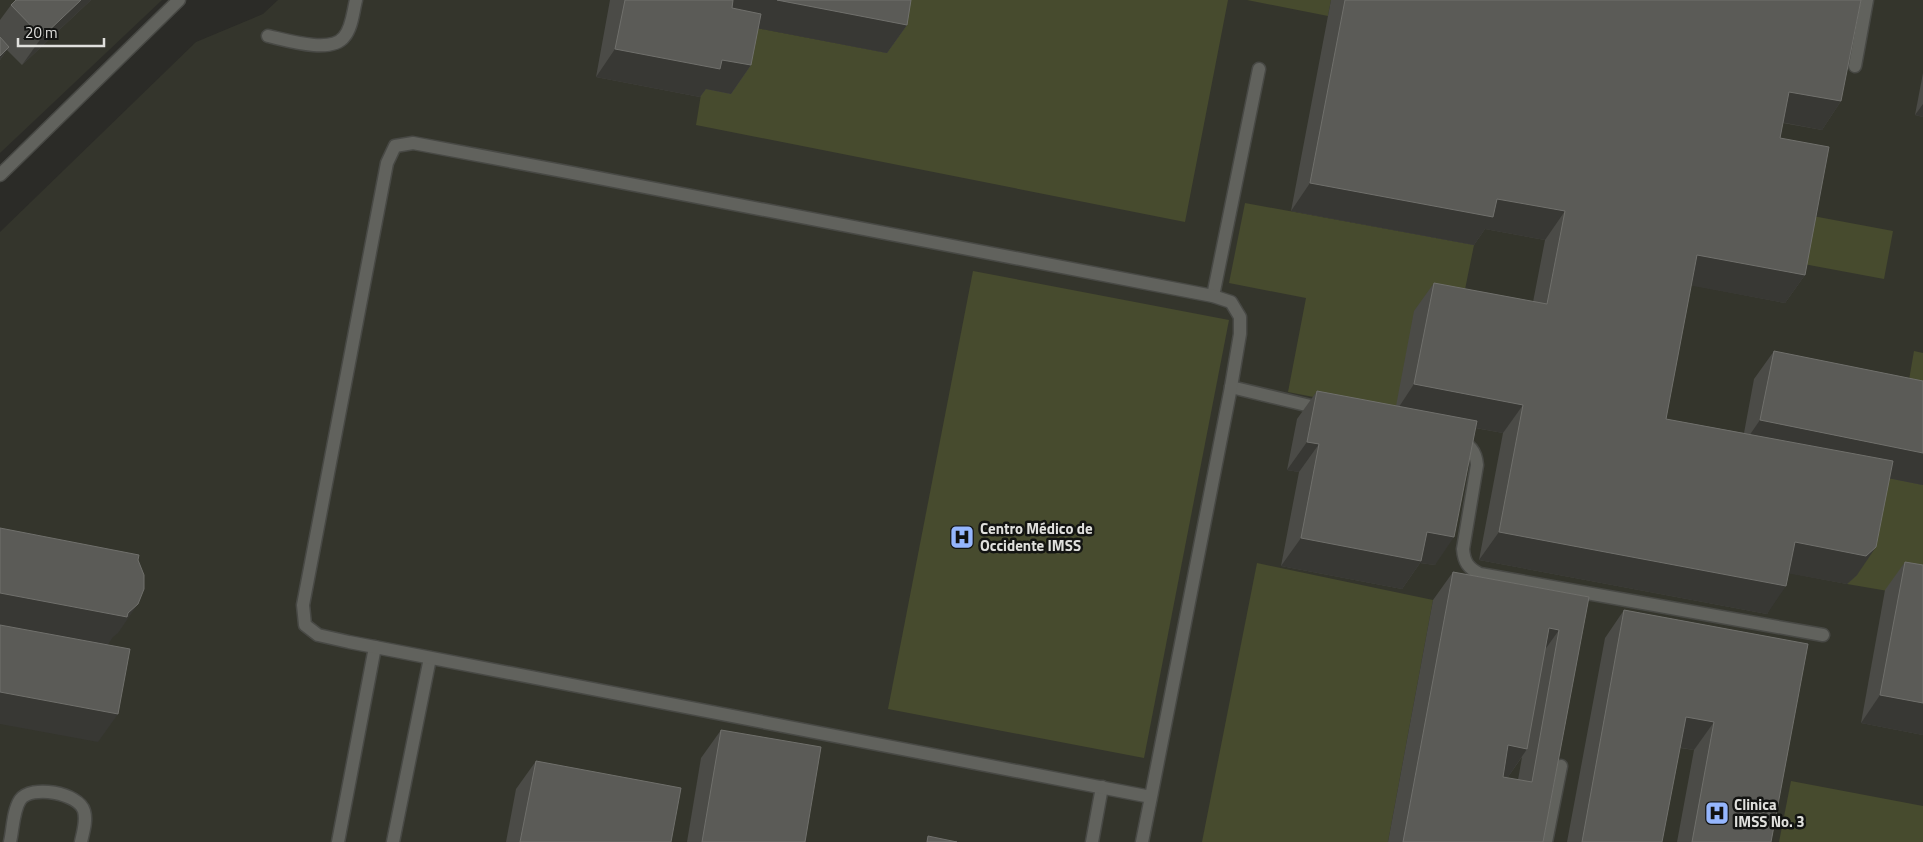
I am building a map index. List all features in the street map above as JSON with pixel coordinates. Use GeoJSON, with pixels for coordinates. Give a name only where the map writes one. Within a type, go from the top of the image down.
{"type":"FeatureCollection","features":[{"type":"Feature","properties":{"kind":"street"},"geometry":{"type":"LineString","coordinates":[[0,175],[179,0]]}},
{"type":"Feature","properties":{"kind":"street"},"geometry":{"type":"LineString","coordinates":[[268,36],[320,46],[333,45],[343,39],[348,29],[356,0]]}},
{"type":"Feature","properties":{"kind":"street"},"geometry":{"type":"LineString","coordinates":[[1855,66],[1868,0]]}},
{"type":"Feature","properties":{"kind":"street"},"geometry":{"type":"LineString","coordinates":[[1213,296],[1259,69]]}},
{"type":"Feature","properties":{"kind":"street"},"geometry":{"type":"LineString","coordinates":[[1142,842],[1151,797],[1231,387],[1240,334],[1240,317],[1231,302],[1213,296],[836,222],[413,143],[395,146],[387,163],[303,605],[305,625],[318,636],[375,648],[1151,797]]}},
{"type":"Feature","properties":{"kind":"street"},"geometry":{"type":"LineString","coordinates":[[1231,387],[1336,412]]}},
{"type":"Feature","properties":{"kind":"street"},"geometry":{"type":"LineString","coordinates":[[1442,436],[1461,441],[1470,446],[1476,455],[1477,465],[1463,549],[1464,560],[1470,569],[1480,574],[1823,636]]}},
{"type":"Feature","properties":{"kind":"street"},"geometry":{"type":"LineString","coordinates":[[338,842],[375,648]]}},
{"type":"Feature","properties":{"kind":"street"},"geometry":{"type":"LineString","coordinates":[[393,842],[430,658]]}},
{"type":"Feature","properties":{"kind":"street"},"geometry":{"type":"LineString","coordinates":[[1546,842],[1561,766]]}},
{"type":"Feature","properties":{"kind":"street"},"geometry":{"type":"LineString","coordinates":[[1092,842],[1102,787]]}},
{"type":"Feature","properties":{"kind":"street"},"geometry":{"type":"LineString","coordinates":[[10,842],[16,809],[21,799],[30,792],[41,792],[67,796],[78,801],[84,810],[85,821],[81,842]]}},
{"type":"Feature","properties":{"kind":"shaded area"},"geometry":{"type":"Polygon","coordinates":[[[0,0],[162,0],[0,153],[0,0]]]}},
{"type":"Feature","properties":{"kind":"shaded area","name":"Centro Médico de Occidente IMSS"},"geometry":{"type":"Polygon","coordinates":[[[278,0],[1923,0],[1923,842],[0,842],[0,232],[196,42],[263,14],[278,0]]]}},
{"type":"Feature","properties":{"kind":"green space"},"geometry":{"type":"Polygon","coordinates":[[[897,0],[1228,0],[1185,222],[696,125],[702,88],[731,93],[715,20],[887,53],[897,0]]]}},
{"type":"Feature","properties":{"kind":"green space"},"geometry":{"type":"Polygon","coordinates":[[[1247,0],[1331,0],[1328,16],[1247,0]]]}},
{"type":"Feature","properties":{"kind":"green space"},"geometry":{"type":"Polygon","coordinates":[[[1245,203],[1474,245],[1459,319],[1395,413],[1288,392],[1306,298],[1229,283],[1245,203]]]}},
{"type":"Feature","properties":{"kind":"green space"},"geometry":{"type":"Polygon","coordinates":[[[1802,214],[1893,231],[1884,279],[1793,262],[1802,214]]]}},
{"type":"Feature","properties":{"kind":"green space"},"geometry":{"type":"Polygon","coordinates":[[[973,271],[1229,320],[1144,758],[888,709],[973,271]]]}},
{"type":"Feature","properties":{"kind":"green space"},"geometry":{"type":"Polygon","coordinates":[[[1914,351],[1923,353],[1923,413],[1904,409],[1914,351]]]}},
{"type":"Feature","properties":{"kind":"green space"},"geometry":{"type":"Polygon","coordinates":[[[1876,475],[1923,485],[1923,597],[1847,584],[1857,575],[1876,475]]]}},
{"type":"Feature","properties":{"kind":"green space"},"geometry":{"type":"Polygon","coordinates":[[[1257,563],[1433,600],[1388,842],[1202,842],[1257,563]]]}},
{"type":"Feature","properties":{"kind":"green space"},"geometry":{"type":"Polygon","coordinates":[[[1791,781],[1923,806],[1923,842],[1779,842],[1791,781]]]}},
{"type":"Feature","properties":{"kind":"building"},"geometry":{"type":"Polygon","coordinates":[[[16,0],[81,0],[42,37],[11,5],[16,0]]]}},
{"type":"Feature","properties":{"kind":"building"},"geometry":{"type":"Polygon","coordinates":[[[625,0],[733,0],[732,8],[761,14],[751,65],[722,60],[720,69],[615,49],[625,0]]]}},
{"type":"Feature","properties":{"kind":"building"},"geometry":{"type":"Polygon","coordinates":[[[777,0],[911,0],[907,25],[777,0]]]}},
{"type":"Feature","properties":{"kind":"building"},"geometry":{"type":"Polygon","coordinates":[[[1345,0],[1861,0],[1841,101],[1789,92],[1780,138],[1829,147],[1805,275],[1697,255],[1666,419],[1893,461],[1876,547],[1866,556],[1795,542],[1786,586],[1499,532],[1523,405],[1414,384],[1434,283],[1547,304],[1565,211],[1497,199],[1493,217],[1310,183],[1345,0]]]}},
{"type":"Feature","properties":{"kind":"building"},"geometry":{"type":"Polygon","coordinates":[[[0,37],[9,47],[0,56],[0,37]]]}},
{"type":"Feature","properties":{"kind":"building"},"geometry":{"type":"Polygon","coordinates":[[[1774,351],[1923,381],[1923,453],[1760,420],[1774,351]]]}},
{"type":"Feature","properties":{"kind":"building"},"geometry":{"type":"Polygon","coordinates":[[[1317,391],[1477,421],[1454,537],[1427,532],[1421,561],[1301,538],[1319,444],[1307,442],[1317,391]]]}},
{"type":"Feature","properties":{"kind":"building"},"geometry":{"type":"Polygon","coordinates":[[[0,528],[139,555],[138,560],[144,575],[144,589],[138,604],[128,613],[127,617],[0,593],[0,528]]]}},
{"type":"Feature","properties":{"kind":"building"},"geometry":{"type":"Polygon","coordinates":[[[1905,562],[1923,565],[1923,703],[1880,695],[1905,562]]]}},
{"type":"Feature","properties":{"kind":"building"},"geometry":{"type":"Polygon","coordinates":[[[1453,572],[1589,597],[1543,842],[1403,842],[1453,572]],[[1549,628],[1527,749],[1508,745],[1503,777],[1532,782],[1559,630],[1549,628]]]}},
{"type":"Feature","properties":{"kind":"building"},"geometry":{"type":"Polygon","coordinates":[[[1624,610],[1808,644],[1771,842],[1692,842],[1714,722],[1686,717],[1662,842],[1582,842],[1624,610]]]}},
{"type":"Feature","properties":{"kind":"building"},"geometry":{"type":"Polygon","coordinates":[[[0,625],[130,649],[118,714],[0,692],[0,625]]]}},
{"type":"Feature","properties":{"kind":"building"},"geometry":{"type":"Polygon","coordinates":[[[721,730],[821,747],[805,842],[702,842],[721,730]]]}},
{"type":"Feature","properties":{"kind":"building"},"geometry":{"type":"Polygon","coordinates":[[[536,761],[681,788],[671,842],[520,842],[536,761]]]}},
{"type":"Feature","properties":{"kind":"building"},"geometry":{"type":"Polygon","coordinates":[[[928,836],[957,842],[927,842],[928,836]]]}},
{"type":"Feature","properties":{"kind":"place","name":"Centro Médico de Occidente IMSS"},"geometry":{"type":"Point","coordinates":[962,537]}},
{"type":"Feature","properties":{"kind":"place","name":"Clinica IMSS No. 3"},"geometry":{"type":"Point","coordinates":[1717,813]}}]}
